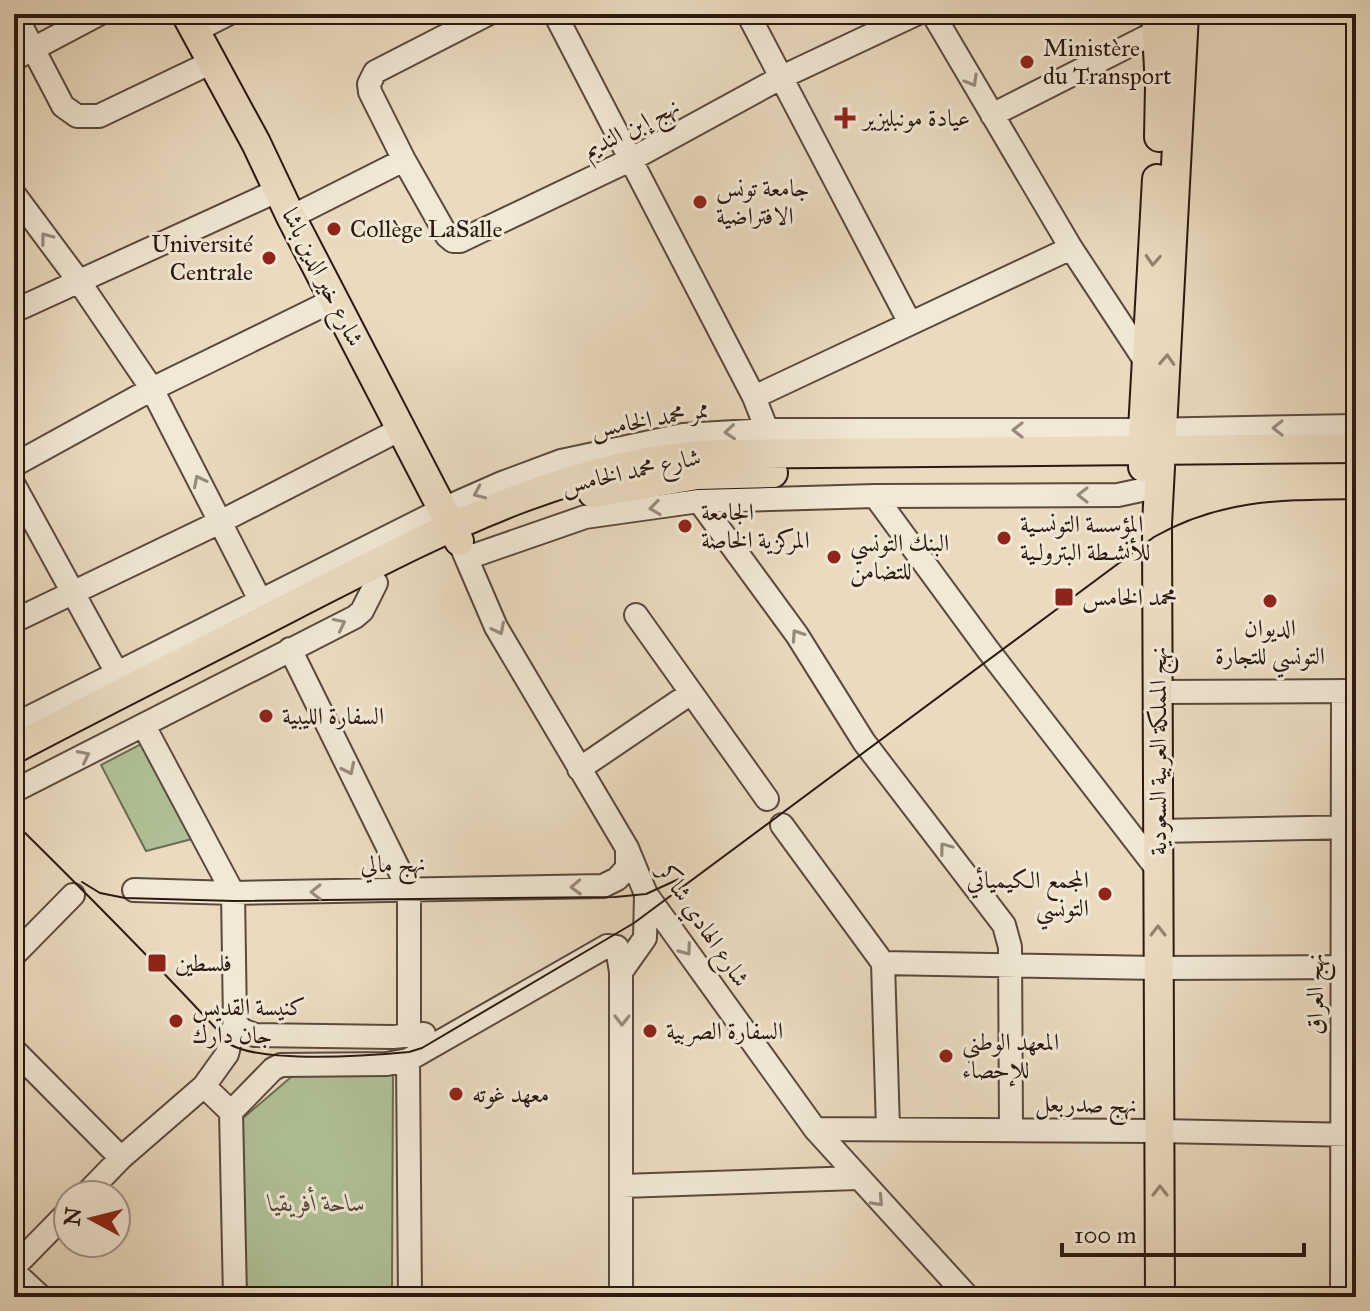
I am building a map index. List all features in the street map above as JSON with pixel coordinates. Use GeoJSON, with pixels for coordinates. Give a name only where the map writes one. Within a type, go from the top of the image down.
{"type":"FeatureCollection","features":[{"type":"Feature","properties":{"kind":"main road","name":"نهج المملكة العربية السعودية"},"geometry":{"type":"LineString","coordinates":[[1154,455],[1184,14]]}},
{"type":"Feature","properties":{"kind":"main road","name":"شارع خير الدين باشا"},"geometry":{"type":"LineString","coordinates":[[191,22],[455,533]]}},
{"type":"Feature","properties":{"kind":"main road","name":"نهج المملكة العربية السعودية"},"geometry":{"type":"LineString","coordinates":[[1157,22],[1159,124],[1146,362],[1157,524],[1160,1297]]}},
{"type":"Feature","properties":{"kind":"main road","name":"شارع محمد الخامس"},"geometry":{"type":"LineString","coordinates":[[14,749],[455,533],[584,477],[691,455],[1154,455],[1356,448]]}},
{"type":"Feature","properties":{"kind":"main road","name":"شارع محمد الخامس"},"geometry":{"type":"LineString","coordinates":[[1154,455],[1356,464]]}},
{"type":"Feature","properties":{"kind":"main road","name":"شارع محمد الخامس"},"geometry":{"type":"LineString","coordinates":[[14,767],[376,583],[455,533]]}},
{"type":"Feature","properties":{"kind":"street"},"geometry":{"type":"LineString","coordinates":[[15,14],[24,54],[63,106],[77,116],[99,116],[212,62]]}},
{"type":"Feature","properties":{"kind":"street"},"geometry":{"type":"LineString","coordinates":[[24,54],[99,14]]}},
{"type":"Feature","properties":{"kind":"street"},"geometry":{"type":"LineString","coordinates":[[191,22],[228,14]]}},
{"type":"Feature","properties":{"kind":"street","name":"نهج إبن النديم"},"geometry":{"type":"LineString","coordinates":[[488,14],[375,72],[371,77],[370,92],[404,160],[447,236],[453,241],[460,241],[632,159],[782,77],[916,14]]}},
{"type":"Feature","properties":{"kind":"street"},"geometry":{"type":"LineString","coordinates":[[555,14],[754,397],[767,430]]}},
{"type":"Feature","properties":{"kind":"street"},"geometry":{"type":"LineString","coordinates":[[748,14],[910,323]]}},
{"type":"Feature","properties":{"kind":"street"},"geometry":{"type":"LineString","coordinates":[[933,14],[1071,248],[1146,362]]}},
{"type":"Feature","properties":{"kind":"street"},"geometry":{"type":"LineString","coordinates":[[992,115],[1157,22]]}},
{"type":"Feature","properties":{"kind":"street"},"geometry":{"type":"LineString","coordinates":[[291,217],[404,160]]}},
{"type":"Feature","properties":{"kind":"street"},"geometry":{"type":"LineString","coordinates":[[14,311],[279,190]]}},
{"type":"Feature","properties":{"kind":"street"},"geometry":{"type":"LineString","coordinates":[[17,204],[78,280],[152,389],[260,600]]}},
{"type":"Feature","properties":{"kind":"street"},"geometry":{"type":"LineString","coordinates":[[754,397],[1071,248]]}},
{"type":"Feature","properties":{"kind":"street"},"geometry":{"type":"LineString","coordinates":[[14,465],[152,389],[334,300]]}},
{"type":"Feature","properties":{"kind":"street","name":"ممر محمد الخامس"},"geometry":{"type":"LineString","coordinates":[[14,725],[260,600],[455,533],[502,483],[561,461],[683,435],[767,430],[1154,455],[1356,426]]}},
{"type":"Feature","properties":{"kind":"street"},"geometry":{"type":"LineString","coordinates":[[14,621],[220,522],[401,429]]}},
{"type":"Feature","properties":{"kind":"street","name":"شارع محمد الخامس"},"geometry":{"type":"LineString","coordinates":[[455,533],[699,501],[875,496],[1118,495],[1154,455]]}},
{"type":"Feature","properties":{"kind":"street"},"geometry":{"type":"LineString","coordinates":[[14,485],[117,673]]}},
{"type":"Feature","properties":{"kind":"street"},"geometry":{"type":"LineString","coordinates":[[875,496],[988,650],[1158,870]]}},
{"type":"Feature","properties":{"kind":"street"},"geometry":{"type":"LineString","coordinates":[[699,501],[797,635],[864,742],[1004,925],[1011,966],[1011,1129]]}},
{"type":"Feature","properties":{"kind":"street","name":"شارع الهادي شاكر"},"geometry":{"type":"LineString","coordinates":[[455,533],[496,627],[627,848],[646,894],[815,1129],[968,1297]]}},
{"type":"Feature","properties":{"kind":"street"},"geometry":{"type":"LineString","coordinates":[[14,791],[355,617],[362,611],[376,583]]}},
{"type":"Feature","properties":{"kind":"street"},"geometry":{"type":"LineString","coordinates":[[636,615],[767,799]]}},
{"type":"Feature","properties":{"kind":"street"},"geometry":{"type":"LineString","coordinates":[[290,649],[409,890],[409,1036]]}},
{"type":"Feature","properties":{"kind":"street"},"geometry":{"type":"LineString","coordinates":[[1158,692],[1350,691]]}},
{"type":"Feature","properties":{"kind":"street","name":"نهج العراق"},"geometry":{"type":"LineString","coordinates":[[1342,1297],[1348,1135],[1346,963],[1350,691]]}},
{"type":"Feature","properties":{"kind":"street"},"geometry":{"type":"LineString","coordinates":[[579,769],[691,693]]}},
{"type":"Feature","properties":{"kind":"street"},"geometry":{"type":"LineString","coordinates":[[144,726],[233,893],[235,1022],[227,1054]]}},
{"type":"Feature","properties":{"kind":"street"},"geometry":{"type":"LineString","coordinates":[[782,825],[883,963],[888,1129]]}},
{"type":"Feature","properties":{"kind":"street"},"geometry":{"type":"LineString","coordinates":[[1158,831],[1349,827]]}},
{"type":"Feature","properties":{"kind":"street","name":"نهج مالي"},"geometry":{"type":"LineString","coordinates":[[134,890],[233,893],[603,886],[617,879],[627,868],[627,848]]}},
{"type":"Feature","properties":{"kind":"street"},"geometry":{"type":"LineString","coordinates":[[621,972],[645,938],[646,894]]}},
{"type":"Feature","properties":{"kind":"street"},"geometry":{"type":"LineString","coordinates":[[14,955],[73,895]]}},
{"type":"Feature","properties":{"kind":"street"},"geometry":{"type":"LineString","coordinates":[[231,1112],[273,1069],[281,1065],[387,1064],[408,1060],[607,946],[617,947],[621,972],[621,1297]]}},
{"type":"Feature","properties":{"kind":"street"},"geometry":{"type":"LineString","coordinates":[[883,963],[1158,968],[1346,963]]}},
{"type":"Feature","properties":{"kind":"street"},"geometry":{"type":"LineString","coordinates":[[235,1022],[248,1034],[261,1035],[409,1036],[447,1033],[468,1025]]}},
{"type":"Feature","properties":{"kind":"street"},"geometry":{"type":"LineString","coordinates":[[101,1179],[204,1086],[227,1054],[247,1040],[261,1035]]}},
{"type":"Feature","properties":{"kind":"street"},"geometry":{"type":"LineString","coordinates":[[14,1050],[121,1158]]}},
{"type":"Feature","properties":{"kind":"street"},"geometry":{"type":"LineString","coordinates":[[408,1060],[410,1297]]}},
{"type":"Feature","properties":{"kind":"street"},"geometry":{"type":"LineString","coordinates":[[204,1086],[231,1112],[235,1297]]}},
{"type":"Feature","properties":{"kind":"street","name":"نهج صدربعل"},"geometry":{"type":"LineString","coordinates":[[815,1129],[1348,1135]]}},
{"type":"Feature","properties":{"kind":"street"},"geometry":{"type":"LineString","coordinates":[[622,1186],[857,1178]]}},
{"type":"Feature","properties":{"kind":"street"},"geometry":{"type":"LineString","coordinates":[[41,1297],[14,1270],[52,1229]]}},
{"type":"Feature","properties":{"kind":"green space"},"geometry":{"type":"Polygon","coordinates":[[[141,744],[192,839],[146,851],[101,765],[141,744]]]}},
{"type":"Feature","properties":{"kind":"green space","name":"ساحة أفريقيا"},"geometry":{"type":"Polygon","coordinates":[[[297,1072],[393,1072],[392,1288],[241,1287],[242,1119],[297,1072]]]}},
{"type":"Feature","properties":{"kind":"tram line"},"geometry":{"type":"LineString","coordinates":[[14,822],[231,1045],[247,1051],[291,1056],[409,1052],[422,1048],[634,923],[1154,537],[1203,515],[1252,504],[1356,499]]}},
{"type":"Feature","properties":{"kind":"tram line"},"geometry":{"type":"LineString","coordinates":[[82,882],[100,893],[125,898],[234,901],[615,897],[646,894],[679,879]]}},
{"type":"Feature","properties":{"kind":"place","name":"Ministère du Transport"},"geometry":{"type":"Point","coordinates":[1027,62]}},
{"type":"Feature","properties":{"kind":"place","name":"عيادة مونبليزير"},"geometry":{"type":"Point","coordinates":[845,118]}},
{"type":"Feature","properties":{"kind":"place","name":"جامعة تونس الافتراضية"},"geometry":{"type":"Point","coordinates":[700,202]}},
{"type":"Feature","properties":{"kind":"place","name":"Collège LaSalle"},"geometry":{"type":"Point","coordinates":[334,229]}},
{"type":"Feature","properties":{"kind":"place","name":"Université Centrale"},"geometry":{"type":"Point","coordinates":[269,258]}},
{"type":"Feature","properties":{"kind":"place","name":"الجامعة المركزية الخاصة"},"geometry":{"type":"Point","coordinates":[685,526]}},
{"type":"Feature","properties":{"kind":"place","name":"المؤسسة التونسـية للأنشـطة البترولـية"},"geometry":{"type":"Point","coordinates":[1004,538]}},
{"type":"Feature","properties":{"kind":"place","name":"البنك التونسي للتضامن"},"geometry":{"type":"Point","coordinates":[834,557]}},
{"type":"Feature","properties":{"kind":"place","name":"محمد الخامس"},"geometry":{"type":"Point","coordinates":[1064,597]}},
{"type":"Feature","properties":{"kind":"place","name":"الديوان التونسي للتجارة"},"geometry":{"type":"Point","coordinates":[1270,601]}},
{"type":"Feature","properties":{"kind":"place","name":"السفارة الليبية"},"geometry":{"type":"Point","coordinates":[266,716]}},
{"type":"Feature","properties":{"kind":"place","name":"المجمع الكيميائي التونسي"},"geometry":{"type":"Point","coordinates":[1105,894]}},
{"type":"Feature","properties":{"kind":"place","name":"فلسطين"},"geometry":{"type":"Point","coordinates":[157,963]}},
{"type":"Feature","properties":{"kind":"place","name":"كنيسة القديس جان دارك"},"geometry":{"type":"Point","coordinates":[176,1021]}},
{"type":"Feature","properties":{"kind":"place","name":"السفارة الصربية"},"geometry":{"type":"Point","coordinates":[650,1031]}},
{"type":"Feature","properties":{"kind":"place","name":"المعهد الوطني للإحصاء"},"geometry":{"type":"Point","coordinates":[946,1056]}},
{"type":"Feature","properties":{"kind":"place","name":"معهد غوته"},"geometry":{"type":"Point","coordinates":[456,1094]}}]}
